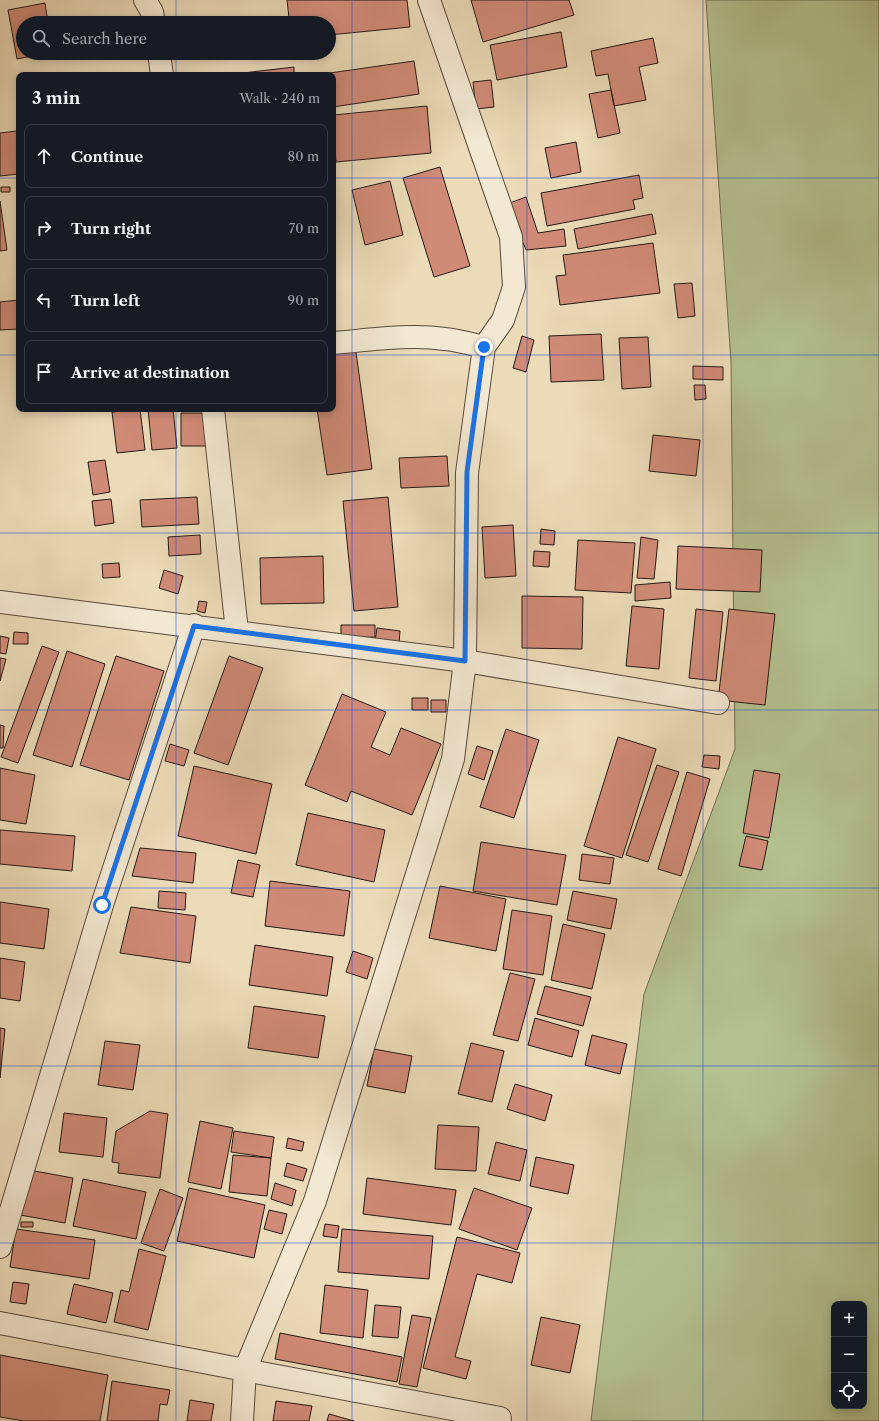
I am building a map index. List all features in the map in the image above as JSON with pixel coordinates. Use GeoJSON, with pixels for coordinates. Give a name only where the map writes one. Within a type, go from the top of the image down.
{"type":"FeatureCollection","features":[{"type":"Feature","properties":{"kind":"street"},"geometry":{"type":"LineString","coordinates":[[145,0],[153,16]]}},
{"type":"Feature","properties":{"kind":"street"},"geometry":{"type":"LineString","coordinates":[[242,1421],[245,1370],[315,1201],[453,759],[465,661],[467,472],[484,347],[503,320],[514,287],[512,237],[429,0]]}},
{"type":"Feature","properties":{"kind":"street"},"geometry":{"type":"LineString","coordinates":[[160,60],[162,72]]}},
{"type":"Feature","properties":{"kind":"street"},"geometry":{"type":"LineString","coordinates":[[336,343],[402,337],[425,337],[445,339],[484,347]]}},
{"type":"Feature","properties":{"kind":"street"},"geometry":{"type":"LineString","coordinates":[[213,412],[237,631]]}},
{"type":"Feature","properties":{"kind":"street"},"geometry":{"type":"LineString","coordinates":[[0,602],[465,661],[718,703]]}},
{"type":"Feature","properties":{"kind":"street"},"geometry":{"type":"LineString","coordinates":[[0,1247],[102,905],[194,626]]}},
{"type":"Feature","properties":{"kind":"street"},"geometry":{"type":"LineString","coordinates":[[0,1323],[500,1418]]}},
{"type":"Feature","properties":{"kind":"green space"},"geometry":{"type":"Polygon","coordinates":[[[706,0],[879,0],[879,1421],[591,1421],[644,994],[735,749],[731,362],[706,0]]]}},
{"type":"Feature","properties":{"kind":"building"},"geometry":{"type":"Polygon","coordinates":[[[287,0],[407,0],[410,27],[336,34],[336,16],[289,16],[287,0]]]}},
{"type":"Feature","properties":{"kind":"building"},"geometry":{"type":"Polygon","coordinates":[[[471,0],[569,0],[574,15],[483,42],[471,0]]]}},
{"type":"Feature","properties":{"kind":"building"},"geometry":{"type":"Polygon","coordinates":[[[45,3],[47,16],[16,16],[16,54],[8,10],[45,3]]]}},
{"type":"Feature","properties":{"kind":"building"},"geometry":{"type":"Polygon","coordinates":[[[561,32],[567,67],[497,80],[490,45],[561,32]]]}},
{"type":"Feature","properties":{"kind":"building"},"geometry":{"type":"Polygon","coordinates":[[[653,38],[658,63],[639,67],[646,100],[614,106],[608,74],[596,76],[591,51],[653,38]]]}},
{"type":"Feature","properties":{"kind":"building"},"geometry":{"type":"Polygon","coordinates":[[[414,61],[419,94],[336,107],[336,72],[414,61]]]}},
{"type":"Feature","properties":{"kind":"building"},"geometry":{"type":"Polygon","coordinates":[[[294,67],[294,72],[252,72],[294,67]]]}},
{"type":"Feature","properties":{"kind":"building"},"geometry":{"type":"Polygon","coordinates":[[[491,80],[494,107],[476,109],[473,82],[491,80]]]}},
{"type":"Feature","properties":{"kind":"building"},"geometry":{"type":"Polygon","coordinates":[[[611,90],[620,133],[598,138],[589,94],[611,90]]]}},
{"type":"Feature","properties":{"kind":"building"},"geometry":{"type":"Polygon","coordinates":[[[427,106],[431,153],[336,162],[336,115],[427,106]]]}},
{"type":"Feature","properties":{"kind":"building"},"geometry":{"type":"Polygon","coordinates":[[[16,131],[16,174],[0,176],[0,133],[16,131]]]}},
{"type":"Feature","properties":{"kind":"building"},"geometry":{"type":"Polygon","coordinates":[[[576,142],[581,172],[551,178],[545,148],[576,142]]]}},
{"type":"Feature","properties":{"kind":"building"},"geometry":{"type":"Polygon","coordinates":[[[440,167],[470,266],[434,277],[403,178],[440,167]]]}},
{"type":"Feature","properties":{"kind":"building"},"geometry":{"type":"Polygon","coordinates":[[[639,175],[643,198],[633,200],[635,209],[547,226],[541,193],[639,175]]]}},
{"type":"Feature","properties":{"kind":"building"},"geometry":{"type":"Polygon","coordinates":[[[390,181],[403,235],[365,245],[352,190],[390,181]]]}},
{"type":"Feature","properties":{"kind":"building"},"geometry":{"type":"Polygon","coordinates":[[[1,187],[10,187],[10,192],[1,192],[1,187]]]}},
{"type":"Feature","properties":{"kind":"building"},"geometry":{"type":"Polygon","coordinates":[[[526,197],[538,233],[564,229],[566,246],[526,250],[507,204],[526,197]]]}},
{"type":"Feature","properties":{"kind":"building"},"geometry":{"type":"Polygon","coordinates":[[[0,201],[7,250],[0,251],[0,201]]]}},
{"type":"Feature","properties":{"kind":"building"},"geometry":{"type":"Polygon","coordinates":[[[652,214],[656,234],[578,249],[574,229],[652,214]]]}},
{"type":"Feature","properties":{"kind":"building"},"geometry":{"type":"Polygon","coordinates":[[[653,243],[660,293],[560,305],[556,276],[566,275],[563,255],[653,243]]]}},
{"type":"Feature","properties":{"kind":"building"},"geometry":{"type":"Polygon","coordinates":[[[692,283],[695,316],[678,318],[674,284],[692,283]]]}},
{"type":"Feature","properties":{"kind":"building"},"geometry":{"type":"Polygon","coordinates":[[[16,300],[16,329],[0,330],[0,302],[16,300]]]}},
{"type":"Feature","properties":{"kind":"building"},"geometry":{"type":"Polygon","coordinates":[[[601,334],[604,380],[551,382],[549,336],[601,334]]]}},
{"type":"Feature","properties":{"kind":"building"},"geometry":{"type":"Polygon","coordinates":[[[522,336],[534,340],[526,372],[513,368],[522,336]]]}},
{"type":"Feature","properties":{"kind":"building"},"geometry":{"type":"Polygon","coordinates":[[[648,337],[651,387],[622,389],[619,338],[648,337]]]}},
{"type":"Feature","properties":{"kind":"building"},"geometry":{"type":"Polygon","coordinates":[[[355,345],[372,469],[327,475],[317,412],[336,412],[336,348],[355,345]]]}},
{"type":"Feature","properties":{"kind":"building"},"geometry":{"type":"Polygon","coordinates":[[[693,366],[723,367],[723,380],[693,379],[693,366]]]}},
{"type":"Feature","properties":{"kind":"building"},"geometry":{"type":"Polygon","coordinates":[[[694,385],[705,385],[706,399],[695,400],[694,385]]]}},
{"type":"Feature","properties":{"kind":"building"},"geometry":{"type":"Polygon","coordinates":[[[112,412],[140,412],[145,450],[117,453],[112,412]]]}},
{"type":"Feature","properties":{"kind":"building"},"geometry":{"type":"Polygon","coordinates":[[[148,412],[173,412],[177,448],[152,450],[148,412]]]}},
{"type":"Feature","properties":{"kind":"building"},"geometry":{"type":"Polygon","coordinates":[[[181,413],[207,413],[207,446],[181,446],[181,413]]]}},
{"type":"Feature","properties":{"kind":"building"},"geometry":{"type":"Polygon","coordinates":[[[653,435],[700,440],[696,476],[649,471],[653,435]]]}},
{"type":"Feature","properties":{"kind":"building"},"geometry":{"type":"Polygon","coordinates":[[[447,456],[449,486],[401,488],[399,458],[447,456]]]}},
{"type":"Feature","properties":{"kind":"building"},"geometry":{"type":"Polygon","coordinates":[[[105,460],[110,492],[93,495],[88,462],[105,460]]]}},
{"type":"Feature","properties":{"kind":"building"},"geometry":{"type":"Polygon","coordinates":[[[197,497],[199,524],[142,527],[140,500],[197,497]]]}},
{"type":"Feature","properties":{"kind":"building"},"geometry":{"type":"Polygon","coordinates":[[[388,497],[398,607],[354,611],[343,501],[388,497]]]}},
{"type":"Feature","properties":{"kind":"building"},"geometry":{"type":"Polygon","coordinates":[[[111,499],[114,523],[95,526],[92,501],[111,499]]]}},
{"type":"Feature","properties":{"kind":"building"},"geometry":{"type":"Polygon","coordinates":[[[513,525],[516,576],[485,578],[482,527],[513,525]]]}},
{"type":"Feature","properties":{"kind":"building"},"geometry":{"type":"Polygon","coordinates":[[[541,529],[555,531],[554,545],[540,544],[541,529]]]}},
{"type":"Feature","properties":{"kind":"building"},"geometry":{"type":"Polygon","coordinates":[[[200,535],[201,554],[169,556],[168,537],[200,535]]]}},
{"type":"Feature","properties":{"kind":"building"},"geometry":{"type":"Polygon","coordinates":[[[641,537],[658,540],[654,579],[637,578],[641,537]]]}},
{"type":"Feature","properties":{"kind":"building"},"geometry":{"type":"Polygon","coordinates":[[[578,540],[635,543],[631,593],[575,590],[578,540]]]}},
{"type":"Feature","properties":{"kind":"building"},"geometry":{"type":"Polygon","coordinates":[[[678,546],[762,550],[760,592],[676,589],[678,546]]]}},
{"type":"Feature","properties":{"kind":"building"},"geometry":{"type":"Polygon","coordinates":[[[534,551],[550,552],[549,567],[533,566],[534,551]]]}},
{"type":"Feature","properties":{"kind":"building"},"geometry":{"type":"Polygon","coordinates":[[[323,556],[324,603],[261,604],[260,558],[323,556]]]}},
{"type":"Feature","properties":{"kind":"building"},"geometry":{"type":"Polygon","coordinates":[[[119,563],[120,577],[103,578],[102,564],[119,563]]]}},
{"type":"Feature","properties":{"kind":"building"},"geometry":{"type":"Polygon","coordinates":[[[164,570],[183,576],[178,594],[159,588],[164,570]]]}},
{"type":"Feature","properties":{"kind":"building"},"geometry":{"type":"Polygon","coordinates":[[[670,582],[671,598],[635,601],[635,585],[670,582]]]}},
{"type":"Feature","properties":{"kind":"building"},"geometry":{"type":"Polygon","coordinates":[[[522,596],[583,597],[582,649],[522,648],[522,596]]]}},
{"type":"Feature","properties":{"kind":"building"},"geometry":{"type":"Polygon","coordinates":[[[199,601],[207,602],[205,613],[197,611],[199,601]]]}},
{"type":"Feature","properties":{"kind":"building"},"geometry":{"type":"Polygon","coordinates":[[[632,606],[664,609],[659,669],[626,666],[632,606]]]}},
{"type":"Feature","properties":{"kind":"building"},"geometry":{"type":"Polygon","coordinates":[[[696,609],[723,612],[716,681],[689,678],[696,609]]]}},
{"type":"Feature","properties":{"kind":"building"},"geometry":{"type":"Polygon","coordinates":[[[729,609],[775,614],[765,705],[718,700],[729,609]]]}},
{"type":"Feature","properties":{"kind":"building"},"geometry":{"type":"Polygon","coordinates":[[[341,625],[375,625],[375,637],[341,638],[341,625]]]}},
{"type":"Feature","properties":{"kind":"building"},"geometry":{"type":"Polygon","coordinates":[[[377,628],[400,631],[399,644],[375,642],[377,628]]]}},
{"type":"Feature","properties":{"kind":"building"},"geometry":{"type":"Polygon","coordinates":[[[14,632],[28,633],[28,644],[13,644],[14,632]]]}},
{"type":"Feature","properties":{"kind":"building"},"geometry":{"type":"Polygon","coordinates":[[[0,636],[9,638],[6,654],[0,653],[0,636]]]}},
{"type":"Feature","properties":{"kind":"building"},"geometry":{"type":"Polygon","coordinates":[[[42,646],[59,652],[18,763],[1,757],[42,646]]]}},
{"type":"Feature","properties":{"kind":"building"},"geometry":{"type":"Polygon","coordinates":[[[67,651],[105,664],[72,767],[33,755],[67,651]]]}},
{"type":"Feature","properties":{"kind":"building"},"geometry":{"type":"Polygon","coordinates":[[[116,656],[164,671],[129,780],[80,765],[116,656]]]}},
{"type":"Feature","properties":{"kind":"building"},"geometry":{"type":"Polygon","coordinates":[[[229,656],[263,668],[228,765],[194,753],[229,656]]]}},
{"type":"Feature","properties":{"kind":"building"},"geometry":{"type":"Polygon","coordinates":[[[0,658],[6,659],[0,681],[0,658]]]}},
{"type":"Feature","properties":{"kind":"building"},"geometry":{"type":"Polygon","coordinates":[[[342,694],[386,712],[371,747],[390,755],[401,728],[441,744],[412,815],[351,791],[347,802],[305,785],[342,694]]]}},
{"type":"Feature","properties":{"kind":"building"},"geometry":{"type":"Polygon","coordinates":[[[412,698],[428,698],[428,710],[412,710],[412,698]]]}},
{"type":"Feature","properties":{"kind":"building"},"geometry":{"type":"Polygon","coordinates":[[[431,700],[446,700],[446,712],[431,712],[431,700]]]}},
{"type":"Feature","properties":{"kind":"building"},"geometry":{"type":"Polygon","coordinates":[[[0,725],[4,726],[3,748],[0,748],[0,725]]]}},
{"type":"Feature","properties":{"kind":"building"},"geometry":{"type":"Polygon","coordinates":[[[506,729],[539,740],[514,818],[480,807],[506,729]]]}},
{"type":"Feature","properties":{"kind":"building"},"geometry":{"type":"Polygon","coordinates":[[[618,737],[656,749],[622,858],[584,846],[618,737]]]}},
{"type":"Feature","properties":{"kind":"building"},"geometry":{"type":"Polygon","coordinates":[[[170,744],[189,750],[184,766],[165,761],[170,744]]]}},
{"type":"Feature","properties":{"kind":"building"},"geometry":{"type":"Polygon","coordinates":[[[477,746],[493,751],[484,780],[468,774],[477,746]]]}},
{"type":"Feature","properties":{"kind":"building"},"geometry":{"type":"Polygon","coordinates":[[[704,755],[720,756],[719,769],[702,767],[704,755]]]}},
{"type":"Feature","properties":{"kind":"building"},"geometry":{"type":"Polygon","coordinates":[[[657,765],[679,772],[648,862],[626,855],[657,765]]]}},
{"type":"Feature","properties":{"kind":"building"},"geometry":{"type":"Polygon","coordinates":[[[194,766],[272,784],[256,854],[178,836],[194,766]]]}},
{"type":"Feature","properties":{"kind":"building"},"geometry":{"type":"Polygon","coordinates":[[[0,768],[35,775],[26,824],[0,820],[0,768]]]}},
{"type":"Feature","properties":{"kind":"building"},"geometry":{"type":"Polygon","coordinates":[[[754,770],[780,774],[769,838],[743,833],[754,770]]]}},
{"type":"Feature","properties":{"kind":"building"},"geometry":{"type":"Polygon","coordinates":[[[687,772],[710,779],[681,876],[658,869],[687,772]]]}},
{"type":"Feature","properties":{"kind":"building"},"geometry":{"type":"Polygon","coordinates":[[[308,813],[385,830],[374,882],[296,865],[308,813]]]}},
{"type":"Feature","properties":{"kind":"building"},"geometry":{"type":"Polygon","coordinates":[[[0,830],[75,836],[72,871],[0,864],[0,830]]]}},
{"type":"Feature","properties":{"kind":"building"},"geometry":{"type":"Polygon","coordinates":[[[746,836],[768,841],[762,870],[739,866],[746,836]]]}},
{"type":"Feature","properties":{"kind":"building"},"geometry":{"type":"Polygon","coordinates":[[[481,842],[566,855],[557,905],[473,891],[481,842]]]}},
{"type":"Feature","properties":{"kind":"building"},"geometry":{"type":"Polygon","coordinates":[[[140,848],[196,853],[193,883],[132,876],[140,848]]]}},
{"type":"Feature","properties":{"kind":"building"},"geometry":{"type":"Polygon","coordinates":[[[582,854],[614,858],[610,884],[579,880],[582,854]]]}},
{"type":"Feature","properties":{"kind":"building"},"geometry":{"type":"Polygon","coordinates":[[[238,860],[260,865],[253,897],[231,893],[238,860]]]}},
{"type":"Feature","properties":{"kind":"building"},"geometry":{"type":"Polygon","coordinates":[[[270,881],[350,891],[344,936],[265,926],[270,881]]]}},
{"type":"Feature","properties":{"kind":"building"},"geometry":{"type":"Polygon","coordinates":[[[440,886],[506,899],[496,951],[429,938],[440,886]]]}},
{"type":"Feature","properties":{"kind":"building"},"geometry":{"type":"Polygon","coordinates":[[[159,891],[186,893],[185,910],[158,908],[159,891]]]}},
{"type":"Feature","properties":{"kind":"building"},"geometry":{"type":"Polygon","coordinates":[[[573,891],[617,899],[611,929],[567,920],[573,891]]]}},
{"type":"Feature","properties":{"kind":"building"},"geometry":{"type":"Polygon","coordinates":[[[0,902],[49,909],[44,949],[0,943],[0,902]]]}},
{"type":"Feature","properties":{"kind":"building"},"geometry":{"type":"Polygon","coordinates":[[[131,907],[196,916],[190,963],[120,953],[131,907]]]}},
{"type":"Feature","properties":{"kind":"building"},"geometry":{"type":"Polygon","coordinates":[[[512,910],[552,916],[543,975],[503,969],[512,910]]]}},
{"type":"Feature","properties":{"kind":"building"},"geometry":{"type":"Polygon","coordinates":[[[563,924],[605,934],[592,989],[551,980],[563,924]]]}},
{"type":"Feature","properties":{"kind":"building"},"geometry":{"type":"Polygon","coordinates":[[[255,945],[333,957],[327,996],[249,985],[255,945]]]}},
{"type":"Feature","properties":{"kind":"building"},"geometry":{"type":"Polygon","coordinates":[[[353,951],[373,958],[367,979],[346,972],[353,951]]]}},
{"type":"Feature","properties":{"kind":"building"},"geometry":{"type":"Polygon","coordinates":[[[0,958],[25,962],[20,1001],[0,998],[0,958]]]}},
{"type":"Feature","properties":{"kind":"building"},"geometry":{"type":"Polygon","coordinates":[[[510,973],[535,979],[518,1041],[493,1035],[510,973]]]}},
{"type":"Feature","properties":{"kind":"building"},"geometry":{"type":"Polygon","coordinates":[[[545,986],[591,997],[583,1026],[537,1014],[545,986]]]}},
{"type":"Feature","properties":{"kind":"building"},"geometry":{"type":"Polygon","coordinates":[[[254,1006],[325,1016],[318,1058],[248,1048],[254,1006]]]}},
{"type":"Feature","properties":{"kind":"building"},"geometry":{"type":"Polygon","coordinates":[[[535,1018],[579,1031],[572,1057],[528,1045],[535,1018]]]}},
{"type":"Feature","properties":{"kind":"building"},"geometry":{"type":"Polygon","coordinates":[[[0,1028],[5,1029],[0,1078],[0,1028]]]}},
{"type":"Feature","properties":{"kind":"building"},"geometry":{"type":"Polygon","coordinates":[[[592,1035],[627,1044],[620,1074],[585,1065],[592,1035]]]}},
{"type":"Feature","properties":{"kind":"building"},"geometry":{"type":"Polygon","coordinates":[[[105,1041],[140,1045],[133,1090],[98,1085],[105,1041]]]}},
{"type":"Feature","properties":{"kind":"building"},"geometry":{"type":"Polygon","coordinates":[[[471,1043],[504,1051],[492,1102],[458,1094],[471,1043]]]}},
{"type":"Feature","properties":{"kind":"building"},"geometry":{"type":"Polygon","coordinates":[[[374,1049],[412,1056],[405,1093],[367,1086],[374,1049]]]}},
{"type":"Feature","properties":{"kind":"building"},"geometry":{"type":"Polygon","coordinates":[[[515,1084],[552,1095],[545,1121],[507,1109],[515,1084]]]}},
{"type":"Feature","properties":{"kind":"building"},"geometry":{"type":"Polygon","coordinates":[[[150,1111],[168,1114],[160,1178],[118,1173],[119,1163],[112,1162],[116,1131],[150,1111]]]}},
{"type":"Feature","properties":{"kind":"building"},"geometry":{"type":"Polygon","coordinates":[[[64,1113],[107,1118],[103,1157],[59,1152],[64,1113]]]}},
{"type":"Feature","properties":{"kind":"building"},"geometry":{"type":"Polygon","coordinates":[[[200,1121],[233,1128],[221,1189],[188,1182],[200,1121]]]}},
{"type":"Feature","properties":{"kind":"building"},"geometry":{"type":"Polygon","coordinates":[[[438,1125],[479,1127],[476,1171],[435,1169],[438,1125]]]}},
{"type":"Feature","properties":{"kind":"building"},"geometry":{"type":"Polygon","coordinates":[[[234,1131],[274,1137],[271,1158],[231,1152],[234,1131]]]}},
{"type":"Feature","properties":{"kind":"building"},"geometry":{"type":"Polygon","coordinates":[[[288,1138],[304,1142],[302,1151],[286,1148],[288,1138]]]}},
{"type":"Feature","properties":{"kind":"building"},"geometry":{"type":"Polygon","coordinates":[[[496,1142],[527,1150],[520,1181],[488,1174],[496,1142]]]}},
{"type":"Feature","properties":{"kind":"building"},"geometry":{"type":"Polygon","coordinates":[[[233,1155],[271,1158],[267,1196],[229,1192],[233,1155]]]}},
{"type":"Feature","properties":{"kind":"building"},"geometry":{"type":"Polygon","coordinates":[[[536,1157],[574,1165],[568,1194],[530,1186],[536,1157]]]}},
{"type":"Feature","properties":{"kind":"building"},"geometry":{"type":"Polygon","coordinates":[[[287,1163],[307,1169],[303,1181],[284,1176],[287,1163]]]}},
{"type":"Feature","properties":{"kind":"building"},"geometry":{"type":"Polygon","coordinates":[[[29,1170],[73,1178],[65,1223],[20,1215],[29,1170]]]}},
{"type":"Feature","properties":{"kind":"building"},"geometry":{"type":"Polygon","coordinates":[[[367,1178],[456,1190],[451,1225],[363,1214],[367,1178]]]}},
{"type":"Feature","properties":{"kind":"building"},"geometry":{"type":"Polygon","coordinates":[[[83,1179],[146,1192],[136,1239],[73,1226],[83,1179]]]}},
{"type":"Feature","properties":{"kind":"building"},"geometry":{"type":"Polygon","coordinates":[[[275,1183],[296,1190],[292,1206],[271,1199],[275,1183]]]}},
{"type":"Feature","properties":{"kind":"building"},"geometry":{"type":"Polygon","coordinates":[[[189,1188],[265,1205],[254,1258],[177,1241],[189,1188]]]}},
{"type":"Feature","properties":{"kind":"building"},"geometry":{"type":"Polygon","coordinates":[[[474,1188],[532,1208],[517,1250],[459,1229],[474,1188]]]}},
{"type":"Feature","properties":{"kind":"building"},"geometry":{"type":"Polygon","coordinates":[[[160,1189],[183,1198],[164,1251],[141,1243],[160,1189]]]}},
{"type":"Feature","properties":{"kind":"building"},"geometry":{"type":"Polygon","coordinates":[[[269,1210],[287,1214],[282,1234],[264,1229],[269,1210]]]}},
{"type":"Feature","properties":{"kind":"building"},"geometry":{"type":"Polygon","coordinates":[[[21,1222],[33,1222],[33,1227],[21,1227],[21,1222]]]}},
{"type":"Feature","properties":{"kind":"building"},"geometry":{"type":"Polygon","coordinates":[[[325,1224],[339,1226],[337,1238],[323,1236],[325,1224]]]}},
{"type":"Feature","properties":{"kind":"building"},"geometry":{"type":"Polygon","coordinates":[[[16,1229],[95,1240],[89,1279],[10,1267],[16,1229]]]}},
{"type":"Feature","properties":{"kind":"building"},"geometry":{"type":"Polygon","coordinates":[[[342,1229],[433,1236],[429,1279],[338,1272],[342,1229]]]}},
{"type":"Feature","properties":{"kind":"building"},"geometry":{"type":"Polygon","coordinates":[[[457,1237],[520,1253],[512,1283],[477,1274],[455,1357],[471,1361],[466,1379],[423,1368],[457,1237]]]}},
{"type":"Feature","properties":{"kind":"building"},"geometry":{"type":"Polygon","coordinates":[[[139,1249],[166,1256],[148,1330],[114,1322],[121,1290],[129,1292],[139,1249]]]}},
{"type":"Feature","properties":{"kind":"building"},"geometry":{"type":"Polygon","coordinates":[[[13,1282],[29,1284],[26,1304],[10,1302],[13,1282]]]}},
{"type":"Feature","properties":{"kind":"building"},"geometry":{"type":"Polygon","coordinates":[[[74,1284],[113,1293],[106,1323],[67,1314],[74,1284]]]}},
{"type":"Feature","properties":{"kind":"building"},"geometry":{"type":"Polygon","coordinates":[[[325,1285],[368,1290],[363,1338],[320,1333],[325,1285]]]}},
{"type":"Feature","properties":{"kind":"building"},"geometry":{"type":"Polygon","coordinates":[[[375,1305],[401,1307],[398,1338],[372,1336],[375,1305]]]}},
{"type":"Feature","properties":{"kind":"building"},"geometry":{"type":"Polygon","coordinates":[[[412,1315],[431,1318],[417,1387],[399,1384],[412,1315]]]}},
{"type":"Feature","properties":{"kind":"building"},"geometry":{"type":"Polygon","coordinates":[[[541,1317],[580,1325],[570,1373],[531,1365],[541,1317]]]}},
{"type":"Feature","properties":{"kind":"building"},"geometry":{"type":"Polygon","coordinates":[[[280,1333],[402,1357],[397,1382],[275,1359],[280,1333]]]}},
{"type":"Feature","properties":{"kind":"building"},"geometry":{"type":"Polygon","coordinates":[[[0,1355],[108,1375],[100,1421],[24,1421],[0,1417],[0,1355]]]}},
{"type":"Feature","properties":{"kind":"building"},"geometry":{"type":"Polygon","coordinates":[[[112,1381],[170,1390],[167,1405],[160,1404],[158,1421],[107,1421],[112,1381]]]}},
{"type":"Feature","properties":{"kind":"building"},"geometry":{"type":"Polygon","coordinates":[[[190,1400],[214,1404],[211,1421],[187,1421],[190,1400]]]}},
{"type":"Feature","properties":{"kind":"building"},"geometry":{"type":"Polygon","coordinates":[[[276,1401],[312,1406],[309,1421],[273,1421],[276,1401]]]}},
{"type":"Feature","properties":{"kind":"building"},"geometry":{"type":"Polygon","coordinates":[[[329,1414],[354,1421],[327,1421],[329,1414]]]}},
{"type":"Feature","properties":{"kind":"route"},"geometry":{"type":"LineString","coordinates":[[102,905],[194,626],[465,661],[467,472],[484,347]]}}]}
